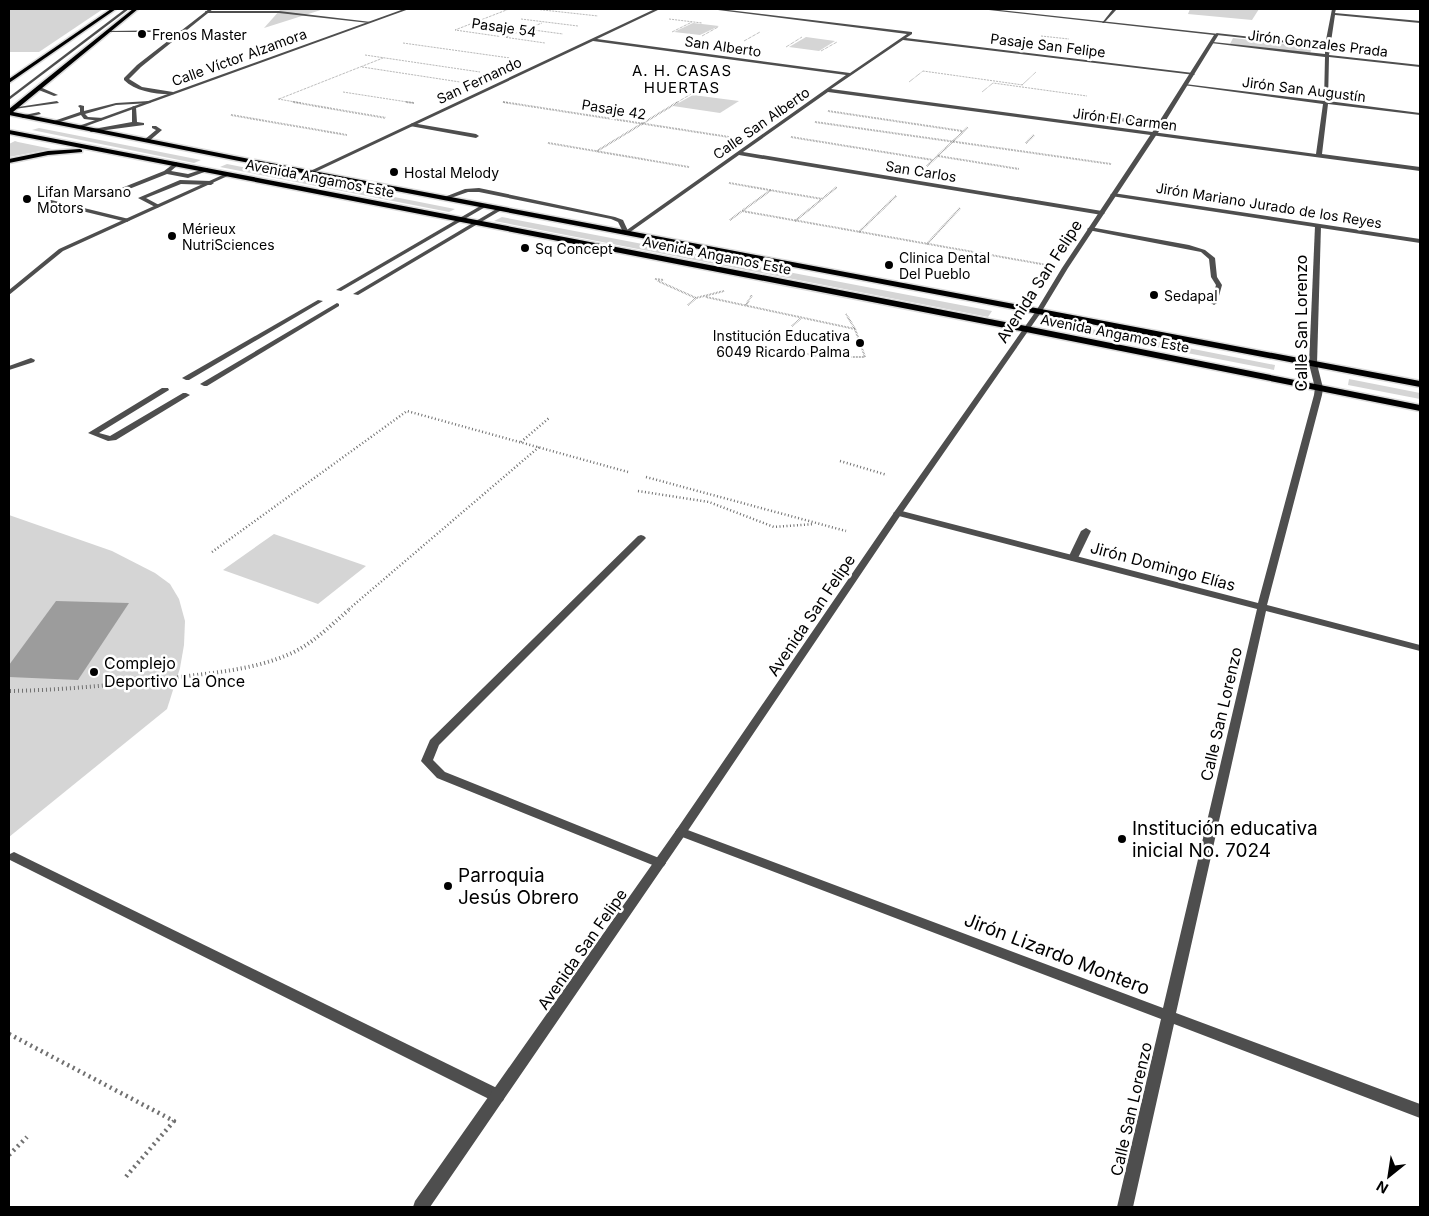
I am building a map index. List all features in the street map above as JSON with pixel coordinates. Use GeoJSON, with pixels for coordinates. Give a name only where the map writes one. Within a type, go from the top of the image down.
{"type":"FeatureCollection","features":[{"type":"Feature","properties":{"kind":"main road"},"geometry":{"type":"LineString","coordinates":[[10,80],[114,9]]}},
{"type":"Feature","properties":{"kind":"main road"},"geometry":{"type":"LineString","coordinates":[[10,111],[136,9]]}},
{"type":"Feature","properties":{"kind":"main road","name":"Avenida Angamos Este"},"geometry":{"type":"LineString","coordinates":[[10,111],[22,116],[231,158],[1420,384]]}},
{"type":"Feature","properties":{"kind":"main road","name":"Avenida Angamos Este"},"geometry":{"type":"LineString","coordinates":[[9,132],[1026,329],[1420,408]]}},
{"type":"Feature","properties":{"kind":"main road"},"geometry":{"type":"LineString","coordinates":[[9,161],[48,153],[104,150]]}},
{"type":"Feature","properties":{"kind":"main road"},"geometry":{"type":"LineString","coordinates":[[204,170],[231,158]]}},
{"type":"Feature","properties":{"kind":"street"},"geometry":{"type":"LineString","coordinates":[[9,99],[127,9]]}},
{"type":"Feature","properties":{"kind":"street"},"geometry":{"type":"LineString","coordinates":[[173,93],[142,88],[129,83],[126,79],[139,66],[211,9]]}},
{"type":"Feature","properties":{"kind":"street","name":"Calle Víctor Alzamora"},"geometry":{"type":"LineString","coordinates":[[79,127],[407,9]]}},
{"type":"Feature","properties":{"kind":"street","name":"San Fernando"},"geometry":{"type":"LineString","coordinates":[[309,172],[658,9]]}},
{"type":"Feature","properties":{"kind":"street","name":"Calle San Alberto"},"geometry":{"type":"LineString","coordinates":[[626,233],[765,133],[911,33],[712,9]]}},
{"type":"Feature","properties":{"kind":"street"},"geometry":{"type":"LineString","coordinates":[[982,9],[1103,22],[1215,38],[1327,46]]}},
{"type":"Feature","properties":{"kind":"street"},"geometry":{"type":"LineString","coordinates":[[1103,22],[1115,9]]}},
{"type":"Feature","properties":{"kind":"street"},"geometry":{"type":"LineString","coordinates":[[1320,156],[1326,103],[1327,46],[1333,11],[1420,22]]}},
{"type":"Feature","properties":{"kind":"street"},"geometry":{"type":"LineString","coordinates":[[206,12],[279,12],[369,22]]}},
{"type":"Feature","properties":{"kind":"street"},"geometry":{"type":"LineString","coordinates":[[108,32],[183,31]]}},
{"type":"Feature","properties":{"kind":"street","name":"Jirón Gonzales Prada"},"geometry":{"type":"LineString","coordinates":[[1215,38],[1327,56],[1420,66]]}},
{"type":"Feature","properties":{"kind":"street","name":"Avenida San Felipe"},"geometry":{"type":"LineString","coordinates":[[421,1207],[660,863],[898,513],[1039,312],[1090,229],[1157,130],[1215,38]]}},
{"type":"Feature","properties":{"kind":"street","name":"Pasaje San Felipe"},"geometry":{"type":"LineString","coordinates":[[902,39],[1192,74]]}},
{"type":"Feature","properties":{"kind":"street","name":"San Alberto"},"geometry":{"type":"LineString","coordinates":[[592,40],[850,74]]}},
{"type":"Feature","properties":{"kind":"street","name":"Jirón San Augustín"},"geometry":{"type":"LineString","coordinates":[[1185,85],[1420,114]]}},
{"type":"Feature","properties":{"kind":"street"},"geometry":{"type":"LineString","coordinates":[[38,88],[56,95]]}},
{"type":"Feature","properties":{"kind":"street","name":"Jirón El Carmen"},"geometry":{"type":"LineString","coordinates":[[827,90],[985,112],[1157,130],[1320,156],[1420,169]]}},
{"type":"Feature","properties":{"kind":"street"},"geometry":{"type":"LineString","coordinates":[[10,111],[57,102]]}},
{"type":"Feature","properties":{"kind":"street"},"geometry":{"type":"LineString","coordinates":[[54,122],[81,109],[149,102]]}},
{"type":"Feature","properties":{"kind":"street"},"geometry":{"type":"LineString","coordinates":[[134,107],[135,124]]}},
{"type":"Feature","properties":{"kind":"street"},"geometry":{"type":"LineString","coordinates":[[81,109],[86,118],[101,119]]}},
{"type":"Feature","properties":{"kind":"street"},"geometry":{"type":"LineString","coordinates":[[22,116],[39,114]]}},
{"type":"Feature","properties":{"kind":"street"},"geometry":{"type":"LineString","coordinates":[[1082,114],[1157,130]]}},
{"type":"Feature","properties":{"kind":"street"},"geometry":{"type":"LineString","coordinates":[[416,123],[477,134],[416,123]]}},
{"type":"Feature","properties":{"kind":"street"},"geometry":{"type":"LineString","coordinates":[[91,130],[142,124]]}},
{"type":"Feature","properties":{"kind":"street"},"geometry":{"type":"LineString","coordinates":[[146,141],[159,130],[154,127]]}},
{"type":"Feature","properties":{"kind":"street","name":"San Carlos"},"geometry":{"type":"LineString","coordinates":[[737,153],[1102,213]]}},
{"type":"Feature","properties":{"kind":"street"},"geometry":{"type":"LineString","coordinates":[[122,192],[120,192],[121,190],[166,172],[176,164]]}},
{"type":"Feature","properties":{"kind":"street"},"geometry":{"type":"LineString","coordinates":[[157,206],[140,197],[180,182],[188,176],[204,170]]}},
{"type":"Feature","properties":{"kind":"street"},"geometry":{"type":"LineString","coordinates":[[166,172],[188,176]]}},
{"type":"Feature","properties":{"kind":"street"},"geometry":{"type":"LineString","coordinates":[[9,292],[54,254],[230,174]]}},
{"type":"Feature","properties":{"kind":"street"},"geometry":{"type":"LineString","coordinates":[[180,182],[211,183]]}},
{"type":"Feature","properties":{"kind":"street"},"geometry":{"type":"LineString","coordinates":[[445,198],[467,190],[488,192],[613,218],[621,221],[626,233]]}},
{"type":"Feature","properties":{"kind":"street","name":"Jirón Mariano Jurado de los Reyes"},"geometry":{"type":"LineString","coordinates":[[1113,195],[1420,241]]}},
{"type":"Feature","properties":{"kind":"street"},"geometry":{"type":"LineString","coordinates":[[51,202],[127,220]]}},
{"type":"Feature","properties":{"kind":"street"},"geometry":{"type":"LineString","coordinates":[[339,290],[484,206]]}},
{"type":"Feature","properties":{"kind":"street"},"geometry":{"type":"LineString","coordinates":[[356,294],[500,209]]}},
{"type":"Feature","properties":{"kind":"street","name":"Calle San Lorenzo"},"geometry":{"type":"LineString","coordinates":[[1125,1207],[1262,607],[1319,388],[1313,364],[1318,226]]}},
{"type":"Feature","properties":{"kind":"street"},"geometry":{"type":"LineString","coordinates":[[1090,229],[1203,251],[1212,258],[1214,277],[1219,285],[1214,303]]}},
{"type":"Feature","properties":{"kind":"street"},"geometry":{"type":"LineString","coordinates":[[381,266],[398,270]]}},
{"type":"Feature","properties":{"kind":"street"},"geometry":{"type":"LineString","coordinates":[[186,378],[320,301]]}},
{"type":"Feature","properties":{"kind":"street"},"geometry":{"type":"LineString","coordinates":[[204,384],[338,305]]}},
{"type":"Feature","properties":{"kind":"street"},"geometry":{"type":"LineString","coordinates":[[9,368],[31,360]]}},
{"type":"Feature","properties":{"kind":"street"},"geometry":{"type":"LineString","coordinates":[[165,390],[92,433],[108,439],[113,438],[186,395]]}},
{"type":"Feature","properties":{"kind":"street","name":"Jirón Domingo Elías"},"geometry":{"type":"LineString","coordinates":[[898,513],[1420,648]]}},
{"type":"Feature","properties":{"kind":"street"},"geometry":{"type":"LineString","coordinates":[[1074,558],[1086,531]]}},
{"type":"Feature","properties":{"kind":"street"},"geometry":{"type":"LineString","coordinates":[[641,538],[434,743],[427,761],[441,776],[660,863]]}},
{"type":"Feature","properties":{"kind":"street","name":"Jirón Lizardo Montero"},"geometry":{"type":"LineString","coordinates":[[681,832],[1420,1111]]}},
{"type":"Feature","properties":{"kind":"street"},"geometry":{"type":"LineString","coordinates":[[14,857],[498,1096]]}},
{"type":"Feature","properties":{"kind":"path","name":"Pasaje 54"},"geometry":{"type":"LineString","coordinates":[[509,9],[455,30],[578,46]]}},
{"type":"Feature","properties":{"kind":"path"},"geometry":{"type":"LineString","coordinates":[[534,9],[634,21]]}},
{"type":"Feature","properties":{"kind":"path"},"geometry":{"type":"LineString","coordinates":[[521,19],[614,30]]}},
{"type":"Feature","properties":{"kind":"path"},"geometry":{"type":"LineString","coordinates":[[506,38],[544,22]]}},
{"type":"Feature","properties":{"kind":"path"},"geometry":{"type":"LineString","coordinates":[[821,52],[839,40]]}},
{"type":"Feature","properties":{"kind":"path"},"geometry":{"type":"LineString","coordinates":[[403,43],[543,63]]}},
{"type":"Feature","properties":{"kind":"path"},"geometry":{"type":"LineString","coordinates":[[786,47],[795,48]]}},
{"type":"Feature","properties":{"kind":"path"},"geometry":{"type":"LineString","coordinates":[[365,55],[512,77]]}},
{"type":"Feature","properties":{"kind":"path"},"geometry":{"type":"LineString","coordinates":[[383,58],[278,99],[416,123]]}},
{"type":"Feature","properties":{"kind":"path"},"geometry":{"type":"LineString","coordinates":[[362,67],[493,87]]}},
{"type":"Feature","properties":{"kind":"path"},"geometry":{"type":"LineString","coordinates":[[909,82],[923,71],[1023,84]]}},
{"type":"Feature","properties":{"kind":"path"},"geometry":{"type":"LineString","coordinates":[[963,108],[993,83],[1086,96]]}},
{"type":"Feature","properties":{"kind":"path"},"geometry":{"type":"LineString","coordinates":[[343,92],[446,108]]}},
{"type":"Feature","properties":{"kind":"path"},"geometry":{"type":"LineString","coordinates":[[597,151],[691,94]]}},
{"type":"Feature","properties":{"kind":"path","name":"Pasaje 42"},"geometry":{"type":"LineString","coordinates":[[471,97],[754,141]]}},
{"type":"Feature","properties":{"kind":"path"},"geometry":{"type":"LineString","coordinates":[[802,108],[963,131]]}},
{"type":"Feature","properties":{"kind":"path"},"geometry":{"type":"LineString","coordinates":[[859,232],[952,141],[985,112]]}},
{"type":"Feature","properties":{"kind":"path"},"geometry":{"type":"LineString","coordinates":[[231,115],[377,141]]}},
{"type":"Feature","properties":{"kind":"path"},"geometry":{"type":"LineString","coordinates":[[787,118],[1132,168]]}},
{"type":"Feature","properties":{"kind":"path"},"geometry":{"type":"LineString","coordinates":[[765,133],[933,160]]}},
{"type":"Feature","properties":{"kind":"path"},"geometry":{"type":"LineString","coordinates":[[548,143],[712,171]]}},
{"type":"Feature","properties":{"kind":"path"},"geometry":{"type":"LineString","coordinates":[[937,156],[1019,169]]}},
{"type":"Feature","properties":{"kind":"path"},"geometry":{"type":"LineString","coordinates":[[796,221],[855,172]]}},
{"type":"Feature","properties":{"kind":"path"},"geometry":{"type":"LineString","coordinates":[[701,178],[822,200]]}},
{"type":"Feature","properties":{"kind":"path"},"geometry":{"type":"LineString","coordinates":[[730,220],[771,190]]}},
{"type":"Feature","properties":{"kind":"path"},"geometry":{"type":"LineString","coordinates":[[927,245],[975,192]]}},
{"type":"Feature","properties":{"kind":"path"},"geometry":{"type":"LineString","coordinates":[[742,211],[1065,268]]}},
{"type":"Feature","properties":{"kind":"path"},"geometry":{"type":"LineString","coordinates":[[648,276],[696,298]]}},
{"type":"Feature","properties":{"kind":"path"},"geometry":{"type":"LineString","coordinates":[[688,305],[696,298],[730,290]]}},
{"type":"Feature","properties":{"kind":"path"},"geometry":{"type":"LineString","coordinates":[[746,305],[751,300],[751,290]]}},
{"type":"Feature","properties":{"kind":"path"},"geometry":{"type":"LineString","coordinates":[[703,296],[855,329],[865,357],[825,357],[795,352]]}},
{"type":"Feature","properties":{"kind":"path"},"geometry":{"type":"LineString","coordinates":[[792,326],[802,317]]}},
{"type":"Feature","properties":{"kind":"path"},"geometry":{"type":"LineString","coordinates":[[212,552],[407,411],[628,472]]}},
{"type":"Feature","properties":{"kind":"path"},"geometry":{"type":"LineString","coordinates":[[521,442],[549,418]]}},
{"type":"Feature","properties":{"kind":"path"},"geometry":{"type":"LineString","coordinates":[[10,691],[99,688],[236,670],[284,658],[312,641],[539,447]]}},
{"type":"Feature","properties":{"kind":"path"},"geometry":{"type":"LineString","coordinates":[[840,462],[887,475]]}},
{"type":"Feature","properties":{"kind":"path"},"geometry":{"type":"LineString","coordinates":[[646,477],[846,531]]}},
{"type":"Feature","properties":{"kind":"path"},"geometry":{"type":"LineString","coordinates":[[638,491],[709,502],[774,527],[817,524]]}},
{"type":"Feature","properties":{"kind":"path"},"geometry":{"type":"LineString","coordinates":[[9,1034],[174,1121],[124,1179]]}},
{"type":"Feature","properties":{"kind":"path"},"geometry":{"type":"LineString","coordinates":[[9,1155],[27,1137]]}},
{"type":"Feature","properties":{"kind":"shaded area"},"geometry":{"type":"Polygon","coordinates":[[[9,9],[103,9],[39,52],[9,52],[9,9]]]}},
{"type":"Feature","properties":{"kind":"shaded area"},"geometry":{"type":"Polygon","coordinates":[[[281,9],[324,9],[264,28],[281,9]]]}},
{"type":"Feature","properties":{"kind":"shaded area"},"geometry":{"type":"Polygon","coordinates":[[[1190,9],[1259,9],[1252,20],[1188,14],[1190,9]]]}},
{"type":"Feature","properties":{"kind":"shaded area"},"geometry":{"type":"Polygon","coordinates":[[[693,23],[719,26],[700,35],[674,32],[693,23]]]}},
{"type":"Feature","properties":{"kind":"shaded area"},"geometry":{"type":"Polygon","coordinates":[[[806,37],[835,41],[819,51],[789,47],[806,37]]]}},
{"type":"Feature","properties":{"kind":"shaded area"},"geometry":{"type":"Polygon","coordinates":[[[1233,38],[1313,47],[1310,53],[1230,44],[1233,38]]]}},
{"type":"Feature","properties":{"kind":"shaded area"},"geometry":{"type":"Polygon","coordinates":[[[693,95],[739,101],[720,113],[673,106],[693,95]]]}},
{"type":"Feature","properties":{"kind":"shaded area"},"geometry":{"type":"Polygon","coordinates":[[[39,128],[201,160],[194,163],[32,130],[39,128]]]}},
{"type":"Feature","properties":{"kind":"shaded area"},"geometry":{"type":"Polygon","coordinates":[[[15,141],[52,149],[9,157],[9,144],[15,141]]]}},
{"type":"Feature","properties":{"kind":"shaded area"},"geometry":{"type":"Polygon","coordinates":[[[227,164],[455,209],[449,212],[220,167],[227,164]]]}},
{"type":"Feature","properties":{"kind":"shaded area"},"geometry":{"type":"Polygon","coordinates":[[[502,217],[992,311],[988,317],[494,221],[502,217]]]}},
{"type":"Feature","properties":{"kind":"shaded area"},"geometry":{"type":"Polygon","coordinates":[[[1051,321],[1275,365],[1274,370],[1048,326],[1051,321]]]}},
{"type":"Feature","properties":{"kind":"shaded area"},"geometry":{"type":"Polygon","coordinates":[[[1349,379],[1420,393],[1420,399],[1348,385],[1349,379]]]}},
{"type":"Feature","properties":{"kind":"shaded area","name":"Complejo Deportivo La Once"},"geometry":{"type":"Polygon","coordinates":[[[9,515],[112,551],[155,573],[170,584],[179,599],[185,621],[184,645],[180,668],[167,709],[9,837],[9,515]]]}},
{"type":"Feature","properties":{"kind":"shaded area"},"geometry":{"type":"Polygon","coordinates":[[[274,534],[366,566],[318,604],[223,570],[274,534]]]}},
{"type":"Feature","properties":{"kind":"shaded area"},"geometry":{"type":"Polygon","coordinates":[[[56,601],[129,603],[78,680],[9,677],[9,665],[56,601]]]}},
{"type":"Feature","properties":{"kind":"place","name":"Frenos Master"},"geometry":{"type":"Point","coordinates":[142,34]}},
{"type":"Feature","properties":{"kind":"place","name":"Hostal Melody"},"geometry":{"type":"Point","coordinates":[394,172]}},
{"type":"Feature","properties":{"kind":"place","name":"Lifan Marsano Motors"},"geometry":{"type":"Point","coordinates":[27,199]}},
{"type":"Feature","properties":{"kind":"place","name":"Mérieux NutriSciences"},"geometry":{"type":"Point","coordinates":[172,236]}},
{"type":"Feature","properties":{"kind":"place","name":"Sq Concept"},"geometry":{"type":"Point","coordinates":[525,248]}},
{"type":"Feature","properties":{"kind":"place","name":"Clinica Dental Del Pueblo"},"geometry":{"type":"Point","coordinates":[889,265]}},
{"type":"Feature","properties":{"kind":"place","name":"Sedapal"},"geometry":{"type":"Point","coordinates":[1154,295]}},
{"type":"Feature","properties":{"kind":"place","name":"Institución Educativa 6049 Ricardo Palma"},"geometry":{"type":"Point","coordinates":[860,343]}},
{"type":"Feature","properties":{"kind":"place","name":"Complejo Deportivo La Once"},"geometry":{"type":"Point","coordinates":[94,672]}},
{"type":"Feature","properties":{"kind":"place","name":"Institución educativa inicial No. 7024"},"geometry":{"type":"Point","coordinates":[1122,839]}},
{"type":"Feature","properties":{"kind":"place","name":"Parroquia Jesús Obrero"},"geometry":{"type":"Point","coordinates":[448,886]}},
{"type":"Feature","properties":{"kind":"district","name":"A. H. CASAS HUERTAS"},"geometry":{"type":"Point","coordinates":[682,78]}}]}
